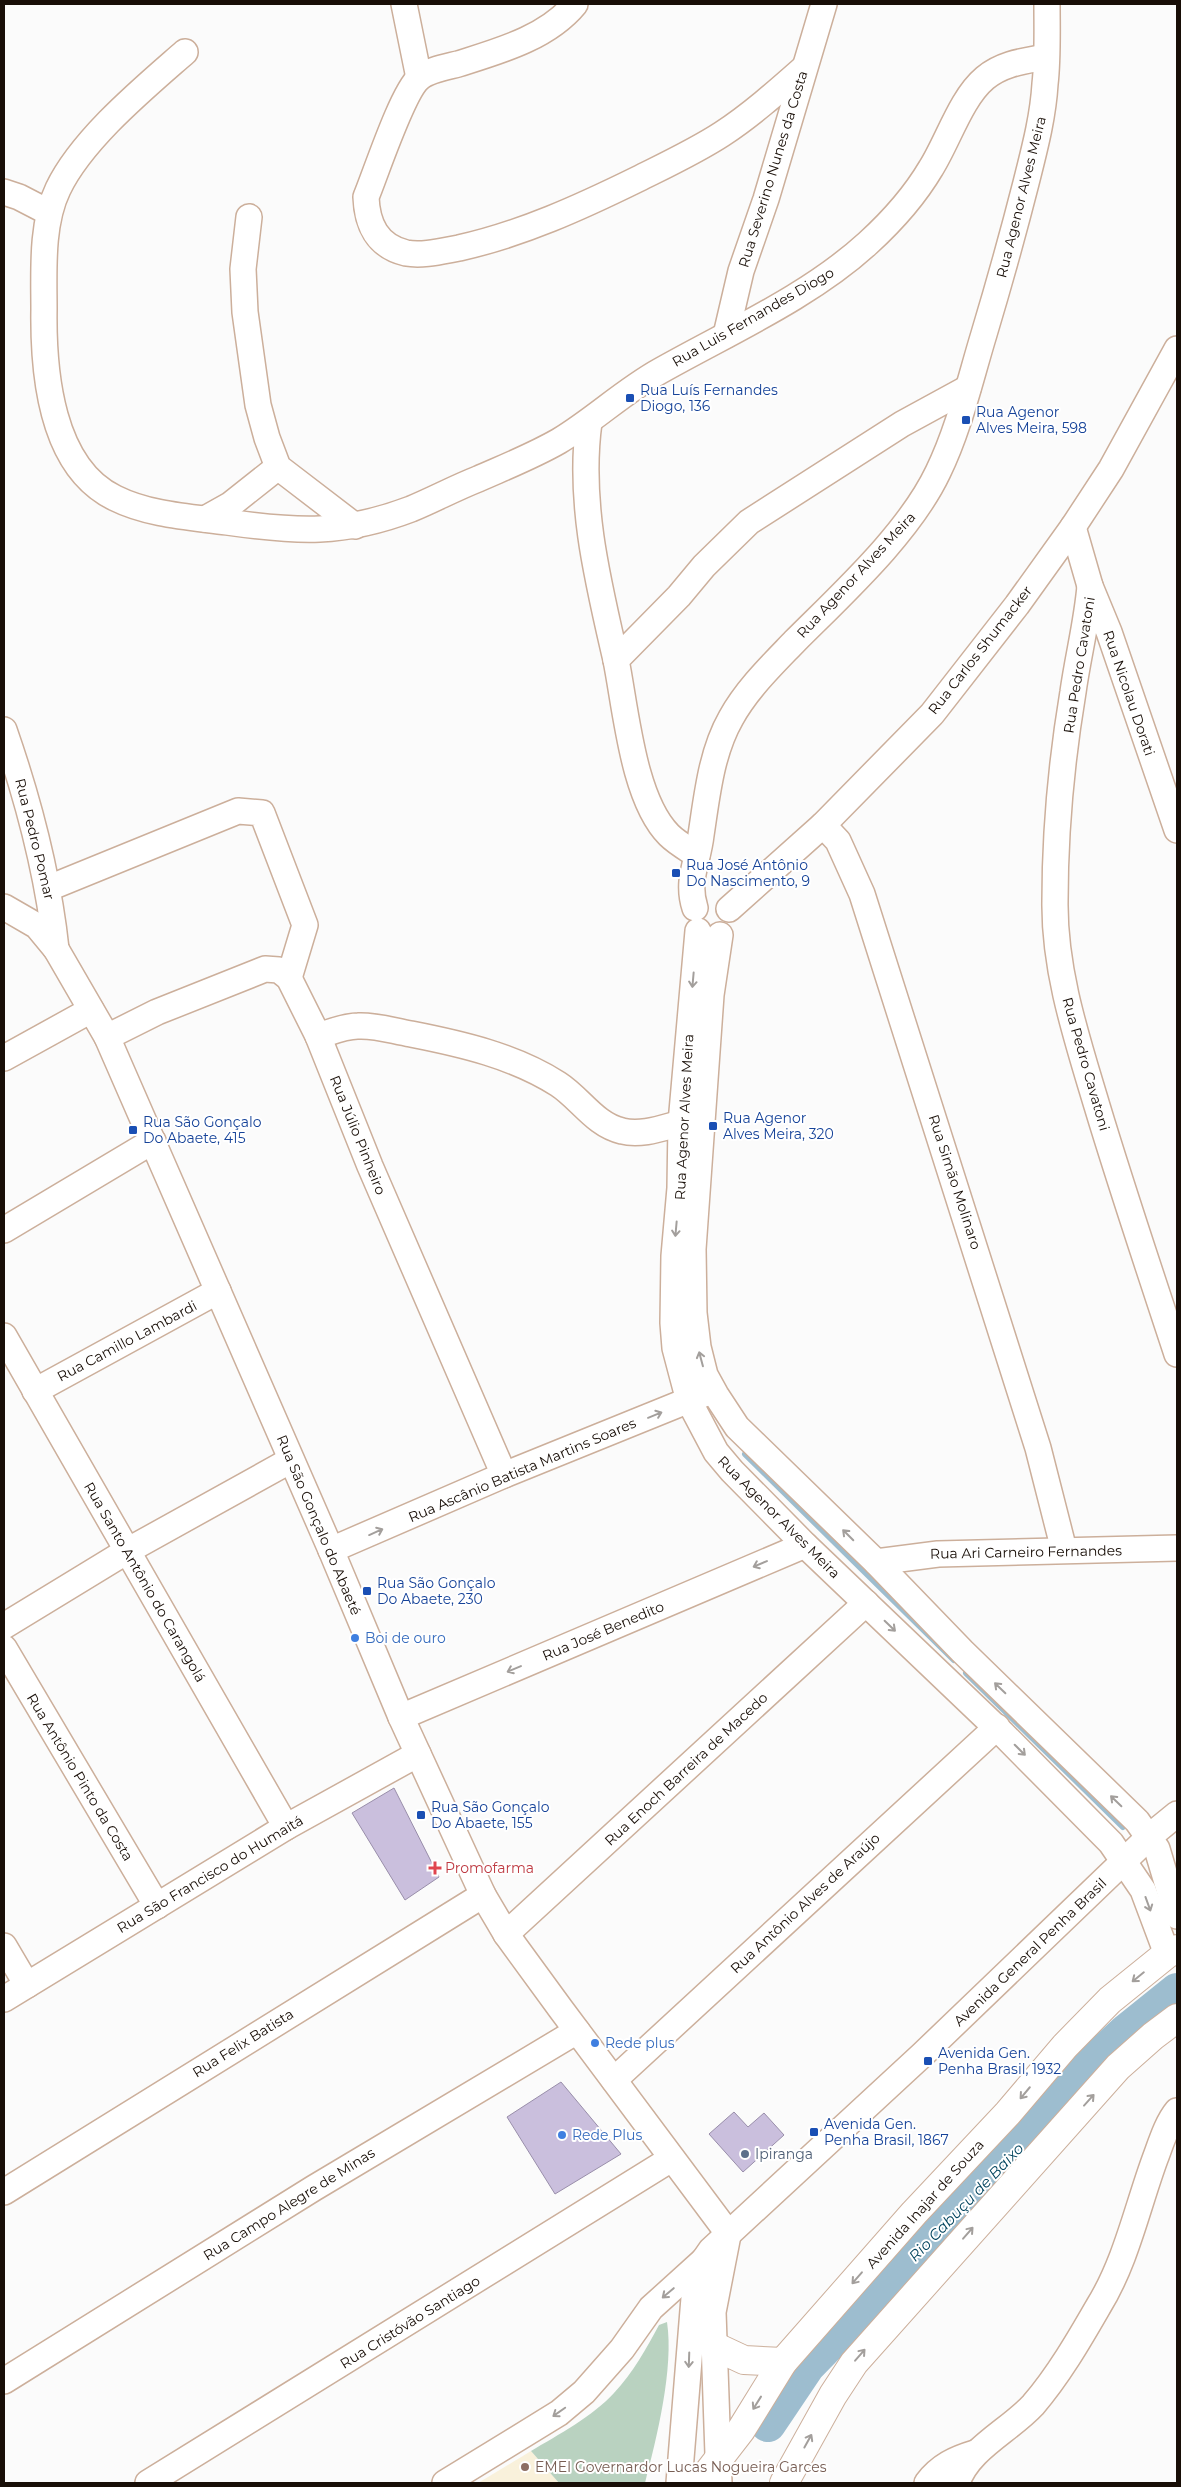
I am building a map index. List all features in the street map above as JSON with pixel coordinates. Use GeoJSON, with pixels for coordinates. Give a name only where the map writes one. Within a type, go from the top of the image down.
{"type":"FeatureCollection","features":[{"type":"Feature","properties":{"kind":"main road","name":"Avenida Inajar de Souza"},"geometry":{"type":"LineString","coordinates":[[700,2483],[718,2471],[783,2362],[914,2213],[1008,2112],[1065,2046],[1110,2000],[1172,1951]]}},
{"type":"Feature","properties":{"kind":"main road"},"geometry":{"type":"LineString","coordinates":[[784,2483],[833,2395],[854,2362],[1118,2067],[1177,2018]]}},
{"type":"Feature","properties":{"kind":"main road"},"geometry":{"type":"LineString","coordinates":[[714,2346],[752,2362],[783,2362]]}},
{"type":"Feature","properties":{"kind":"street"},"geometry":{"type":"LineString","coordinates":[[404,4],[419,78]]}},
{"type":"Feature","properties":{"kind":"street"},"geometry":{"type":"LineString","coordinates":[[575,4],[567,14],[544,31],[513,46],[419,78],[407,94],[366,197],[366,214],[371,228],[383,241],[405,252],[420,254],[484,242],[555,218],[604,196],[720,135],[747,116],[804,68]]}},
{"type":"Feature","properties":{"kind":"street","name":"Rua Severino Nunes da Costa"},"geometry":{"type":"LineString","coordinates":[[726,335],[741,271],[777,163],[824,4]]}},
{"type":"Feature","properties":{"kind":"street","name":"Rua Agenor Alves Meira"},"geometry":{"type":"LineString","coordinates":[[1047,4],[1043,100],[1035,144],[1009,251],[952,442],[924,499],[880,552],[770,666],[743,698],[719,744],[708,790],[690,886],[710,916],[711,995],[693,1249],[694,1313],[698,1347],[706,1375],[713,1390],[737,1427],[876,1562],[962,1651],[1137,1821],[1150,1836],[1157,1849],[1177,1916]]}},
{"type":"Feature","properties":{"kind":"street","name":"Rua Luis Fernandes Diogo"},"geometry":{"type":"LineString","coordinates":[[185,52],[124,108],[88,147],[59,185],[48,212],[44,290],[46,374],[51,404],[73,458],[89,479],[111,496],[138,508],[282,530],[320,531],[356,526],[410,509],[515,463],[556,442],[589,422],[658,372],[726,335],[826,275],[870,242],[890,221],[930,170],[971,93],[985,78],[1001,67],[1046,58]]}},
{"type":"Feature","properties":{"kind":"street"},"geometry":{"type":"LineString","coordinates":[[4,192],[19,197],[48,212]]}},
{"type":"Feature","properties":{"kind":"street"},"geometry":{"type":"LineString","coordinates":[[249,217],[243,269],[244,312],[258,404],[278,467],[356,526]]}},
{"type":"Feature","properties":{"kind":"street","name":"Rua Carlos Shumacker"},"geometry":{"type":"LineString","coordinates":[[710,916],[824,825],[932,714],[1017,605],[1073,527],[1111,469],[1177,349]]}},
{"type":"Feature","properties":{"kind":"street"},"geometry":{"type":"LineString","coordinates":[[616,660],[679,596],[704,566],[749,522],[902,424],[968,388]]}},
{"type":"Feature","properties":{"kind":"street"},"geometry":{"type":"LineString","coordinates":[[589,422],[584,457],[586,504],[601,596],[616,660],[640,784],[646,801],[669,836],[696,862]]}},
{"type":"Feature","properties":{"kind":"street"},"geometry":{"type":"LineString","coordinates":[[205,519],[230,505],[278,467]]}},
{"type":"Feature","properties":{"kind":"street","name":"Rua Nicolau Dorati"},"geometry":{"type":"LineString","coordinates":[[1073,527],[1090,586],[1109,632],[1176,823]]}},
{"type":"Feature","properties":{"kind":"street","name":"Rua Pedro Cavatoni"},"geometry":{"type":"LineString","coordinates":[[1090,586],[1086,626],[1073,692],[1059,818],[1055,902],[1060,959],[1070,1019],[1114,1162],[1177,1354]]}},
{"type":"Feature","properties":{"kind":"street","name":"Rua Pedro Pomar"},"geometry":{"type":"LineString","coordinates":[[4,730],[18,771],[49,888],[56,949]]}},
{"type":"Feature","properties":{"kind":"street"},"geometry":{"type":"LineString","coordinates":[[49,888],[238,811],[262,813],[305,925],[289,978],[279,970],[265,969],[157,1012],[107,1037]]}},
{"type":"Feature","properties":{"kind":"street","name":"Rua Simão Molinaro"},"geometry":{"type":"LineString","coordinates":[[824,825],[838,841],[862,894],[1038,1448],[1064,1550]]}},
{"type":"Feature","properties":{"kind":"street","name":"Rua São Gonçalo do Abaeté"},"geometry":{"type":"LineString","coordinates":[[4,907],[37,926],[56,949],[107,1037],[331,1550],[401,1717],[483,1895],[506,1934],[728,2233]]}},
{"type":"Feature","properties":{"kind":"street","name":"Rua Agenor Alves Meira"},"geometry":{"type":"LineString","coordinates":[[710,916],[681,1123],[680,1188],[674,1256],[673,1322],[679,1367],[689,1401],[716,1452],[805,1545],[997,1727],[1111,1843],[1144,1890],[1172,1951]]}},
{"type":"Feature","properties":{"kind":"street","name":"Rua Júlio Pinheiro"},"geometry":{"type":"LineString","coordinates":[[289,978],[318,1036],[370,1166],[504,1475]]}},
{"type":"Feature","properties":{"kind":"street"},"geometry":{"type":"LineString","coordinates":[[4,1058],[91,1010]]}},
{"type":"Feature","properties":{"kind":"street"},"geometry":{"type":"LineString","coordinates":[[318,1036],[344,1028],[370,1026],[437,1039],[508,1058],[538,1071],[562,1086],[607,1125],[620,1131],[636,1134],[681,1123]]}},
{"type":"Feature","properties":{"kind":"street"},"geometry":{"type":"LineString","coordinates":[[4,1230],[153,1141]]}},
{"type":"Feature","properties":{"kind":"street","name":"Rua Camillo Lambardi"},"geometry":{"type":"LineString","coordinates":[[35,1391],[218,1291]]}},
{"type":"Feature","properties":{"kind":"street","name":"Rua Santo Antônio do Carangolá"},"geometry":{"type":"LineString","coordinates":[[4,1336],[286,1827]]}},
{"type":"Feature","properties":{"kind":"street","name":"Rua Ascânio Batista Martins Soares"},"geometry":{"type":"LineString","coordinates":[[331,1550],[504,1475],[713,1390]]}},
{"type":"Feature","properties":{"kind":"street"},"geometry":{"type":"LineString","coordinates":[[716,1452],[737,1427]]}},
{"type":"Feature","properties":{"kind":"street"},"geometry":{"type":"LineString","coordinates":[[4,1626],[127,1551],[291,1460]]}},
{"type":"Feature","properties":{"kind":"street","name":"Rua José Benedito"},"geometry":{"type":"LineString","coordinates":[[401,1717],[805,1545]]}},
{"type":"Feature","properties":{"kind":"street","name":"Rua Ari Carneiro Fernandes"},"geometry":{"type":"LineString","coordinates":[[876,1562],[938,1554],[1177,1548]]}},
{"type":"Feature","properties":{"kind":"street","name":"Rua Enoch Barreira de Macedo"},"geometry":{"type":"LineString","coordinates":[[506,1934],[866,1603]]}},
{"type":"Feature","properties":{"kind":"street","name":"Rua Antônio Pinto da Costa"},"geometry":{"type":"LineString","coordinates":[[4,1648],[157,1906]]}},
{"type":"Feature","properties":{"kind":"street","name":"Rua Antônio Alves de Araújo"},"geometry":{"type":"LineString","coordinates":[[614,2080],[997,1727]]}},
{"type":"Feature","properties":{"kind":"street","name":"Rua São Francisco do Humaitá"},"geometry":{"type":"LineString","coordinates":[[4,1999],[286,1827],[418,1754]]}},
{"type":"Feature","properties":{"kind":"street","name":"Avenida General Penha Brasil"},"geometry":{"type":"LineString","coordinates":[[679,2483],[688,2391],[691,2320],[694,2298],[704,2260],[728,2233],[922,2056],[1150,1836],[1177,1814]]}},
{"type":"Feature","properties":{"kind":"street","name":"Rua Felix Batista"},"geometry":{"type":"LineString","coordinates":[[4,2192],[483,1895]]}},
{"type":"Feature","properties":{"kind":"street"},"geometry":{"type":"LineString","coordinates":[[4,1946],[28,1985]]}},
{"type":"Feature","properties":{"kind":"street","name":"Rua Campo Alegre de Minas"},"geometry":{"type":"LineString","coordinates":[[4,2381],[314,2188],[577,2031]]}},
{"type":"Feature","properties":{"kind":"street"},"geometry":{"type":"LineString","coordinates":[[957,2483],[960,2473],[977,2453],[1010,2428],[1033,2405],[1057,2373],[1100,2306],[1130,2238],[1143,2192],[1162,2140],[1177,2111]]}},
{"type":"Feature","properties":{"kind":"street","name":"Rua Cristóvão Santiago"},"geometry":{"type":"LineString","coordinates":[[148,2483],[672,2159]]}},
{"type":"Feature","properties":{"kind":"street"},"geometry":{"type":"LineString","coordinates":[[718,2471],[714,2346],[716,2290],[728,2233]]}},
{"type":"Feature","properties":{"kind":"street"},"geometry":{"type":"LineString","coordinates":[[445,2483],[559,2413],[584,2392],[622,2349],[651,2308],[704,2260]]}},
{"type":"Feature","properties":{"kind":"street"},"geometry":{"type":"LineString","coordinates":[[927,2483],[935,2473],[954,2459],[977,2453]]}},
{"type":"Feature","properties":{"kind":"shaded area","name":"EMEI Governardor Lucas Nogueira Garces"},"geometry":{"type":"Polygon","coordinates":[[[531,2451],[559,2483],[478,2483],[531,2451]]]}},
{"type":"Feature","properties":{"kind":"green space"},"geometry":{"type":"Polygon","coordinates":[[[667,2322],[669,2340],[666,2381],[659,2424],[645,2483],[559,2483],[531,2451],[575,2425],[606,2401],[633,2369],[659,2325],[667,2322]]]}},
{"type":"Feature","properties":{"kind":"building"},"geometry":{"type":"Polygon","coordinates":[[[394,1788],[439,1877],[405,1900],[352,1813],[394,1788]]]}},
{"type":"Feature","properties":{"kind":"building","name":"Rede Plus"},"geometry":{"type":"Polygon","coordinates":[[[561,2082],[621,2154],[555,2194],[507,2117],[561,2082]]]}},
{"type":"Feature","properties":{"kind":"building","name":"Ipiranga"},"geometry":{"type":"Polygon","coordinates":[[[734,2112],[748,2127],[764,2113],[784,2135],[743,2172],[709,2134],[734,2112]]]}},
{"type":"Feature","properties":{"kind":"waterway"},"geometry":{"type":"LineString","coordinates":[[745,1454],[954,1660]]}},
{"type":"Feature","properties":{"kind":"waterway"},"geometry":{"type":"LineString","coordinates":[[966,1673],[1123,1827]]}},
{"type":"Feature","properties":{"kind":"waterway","name":"Rio Cabuçu de Baixo"},"geometry":{"type":"LineString","coordinates":[[768,2424],[807,2366],[1010,2158],[1086,2069],[1126,2032],[1177,1991]]}},
{"type":"Feature","properties":{"kind":"place","name":"Rua Luís Fernandes Diogo, 136"},"geometry":{"type":"Point","coordinates":[630,398]}},
{"type":"Feature","properties":{"kind":"place","name":"Rua Agenor Alves Meira, 598"},"geometry":{"type":"Point","coordinates":[966,420]}},
{"type":"Feature","properties":{"kind":"place","name":"Rua José Antônio Do Nascimento, 9"},"geometry":{"type":"Point","coordinates":[676,873]}},
{"type":"Feature","properties":{"kind":"place","name":"Rua Agenor Alves Meira, 320"},"geometry":{"type":"Point","coordinates":[713,1126]}},
{"type":"Feature","properties":{"kind":"place","name":"Rua São Gonçalo Do Abaete, 415"},"geometry":{"type":"Point","coordinates":[133,1130]}},
{"type":"Feature","properties":{"kind":"place","name":"Rua São Gonçalo Do Abaete, 230"},"geometry":{"type":"Point","coordinates":[367,1591]}},
{"type":"Feature","properties":{"kind":"place","name":"Boi de ouro"},"geometry":{"type":"Point","coordinates":[355,1638]}},
{"type":"Feature","properties":{"kind":"place","name":"Rua São Gonçalo Do Abaete, 155"},"geometry":{"type":"Point","coordinates":[421,1815]}},
{"type":"Feature","properties":{"kind":"place","name":"Promofarma"},"geometry":{"type":"Point","coordinates":[435,1868]}},
{"type":"Feature","properties":{"kind":"place","name":"Rede plus"},"geometry":{"type":"Point","coordinates":[595,2043]}},
{"type":"Feature","properties":{"kind":"place","name":"Avenida Gen. Penha Brasil, 1932"},"geometry":{"type":"Point","coordinates":[928,2061]}},
{"type":"Feature","properties":{"kind":"place","name":"Avenida Gen. Penha Brasil, 1867"},"geometry":{"type":"Point","coordinates":[814,2132]}},
{"type":"Feature","properties":{"kind":"place","name":"Rede Plus"},"geometry":{"type":"Point","coordinates":[562,2135]}},
{"type":"Feature","properties":{"kind":"place","name":"Ipiranga"},"geometry":{"type":"Point","coordinates":[745,2154]}},
{"type":"Feature","properties":{"kind":"place","name":"EMEI Governardor Lucas Nogueira Garces"},"geometry":{"type":"Point","coordinates":[525,2467]}}]}
